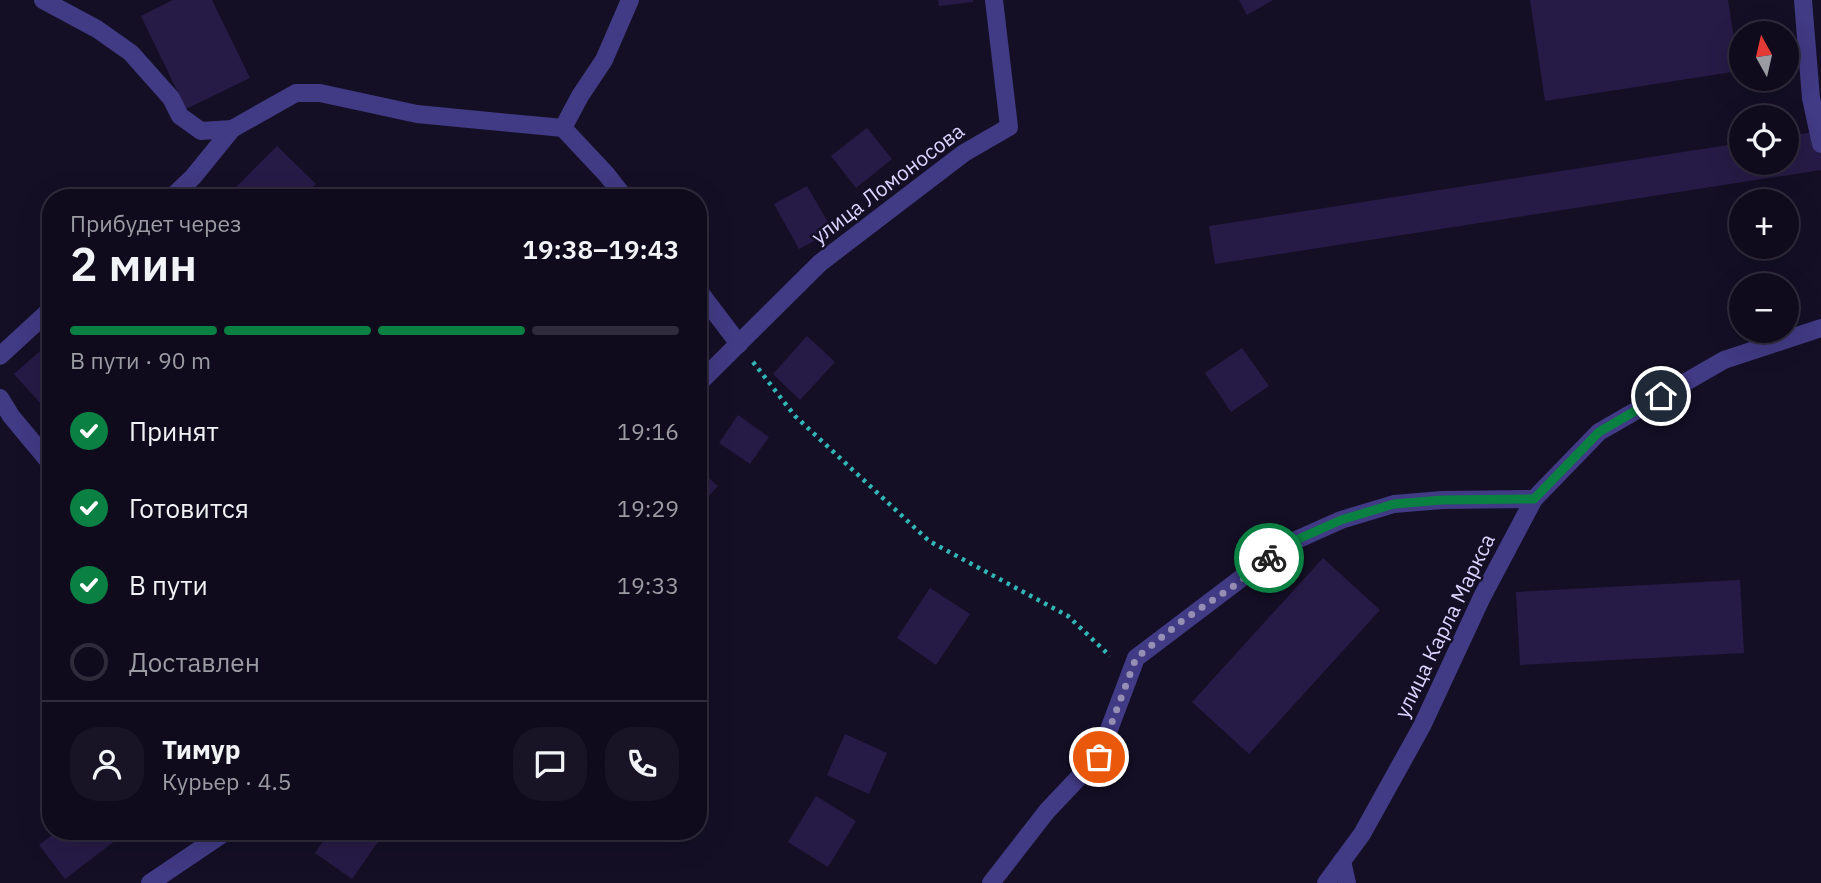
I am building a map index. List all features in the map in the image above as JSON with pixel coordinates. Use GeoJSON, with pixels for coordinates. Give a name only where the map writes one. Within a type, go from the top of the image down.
{"type":"FeatureCollection","features":[{"type":"Feature","properties":{"kind":"street"},"geometry":{"type":"LineString","coordinates":[[43,0],[97,29],[131,53],[171,98],[180,116],[201,131],[232,129]]}},
{"type":"Feature","properties":{"kind":"street"},"geometry":{"type":"LineString","coordinates":[[563,128],[604,60],[630,0]]}},
{"type":"Feature","properties":{"kind":"street","name":"улица Ломоносова"},"geometry":{"type":"LineString","coordinates":[[707,375],[820,264],[964,153],[1009,127],[994,0]]}},
{"type":"Feature","properties":{"kind":"street"},"geometry":{"type":"LineString","coordinates":[[1803,0],[1811,98],[1821,144]]}},
{"type":"Feature","properties":{"kind":"street"},"geometry":{"type":"LineString","coordinates":[[180,189],[232,129],[296,93],[320,93],[417,114],[563,128],[618,189]]}},
{"type":"Feature","properties":{"kind":"street"},"geometry":{"type":"LineString","coordinates":[[707,302],[739,344]]}},
{"type":"Feature","properties":{"kind":"street"},"geometry":{"type":"LineString","coordinates":[[0,356],[42,317]]}},
{"type":"Feature","properties":{"kind":"street","name":"улица Карла Маркса"},"geometry":{"type":"LineString","coordinates":[[1326,883],[1362,834],[1422,726],[1482,597],[1534,499],[1599,432],[1724,360],[1821,328]]}},
{"type":"Feature","properties":{"kind":"street"},"geometry":{"type":"LineString","coordinates":[[0,398],[11,416],[42,453]]}},
{"type":"Feature","properties":{"kind":"street"},"geometry":{"type":"LineString","coordinates":[[991,883],[1047,811],[1099,757],[1136,658],[1285,545],[1341,520],[1394,504],[1442,500],[1534,499]]}},
{"type":"Feature","properties":{"kind":"street"},"geometry":{"type":"LineString","coordinates":[[150,883],[214,840]]}},
{"type":"Feature","properties":{"kind":"street"},"geometry":{"type":"LineString","coordinates":[[1342,862],[1347,883]]}},
{"type":"Feature","properties":{"kind":"path"},"geometry":{"type":"LineString","coordinates":[[739,344],[795,416],[929,541],[1068,616],[1109,653],[1123,693]]}},
{"type":"Feature","properties":{"kind":"building"},"geometry":{"type":"Polygon","coordinates":[[[173,0],[212,0],[250,78],[186,109],[141,16],[173,0]]]}},
{"type":"Feature","properties":{"kind":"building"},"geometry":{"type":"Polygon","coordinates":[[[938,0],[973,0],[973,2],[939,6],[938,0]]]}},
{"type":"Feature","properties":{"kind":"building"},"geometry":{"type":"Polygon","coordinates":[[[1239,0],[1273,0],[1247,15],[1239,0]]]}},
{"type":"Feature","properties":{"kind":"building"},"geometry":{"type":"Polygon","coordinates":[[[1530,0],[1728,0],[1731,21],[1729,21],[1729,73],[1545,101],[1530,0]]]}},
{"type":"Feature","properties":{"kind":"building"},"geometry":{"type":"Polygon","coordinates":[[[867,128],[892,159],[856,188],[831,156],[867,128]]]}},
{"type":"Feature","properties":{"kind":"building"},"geometry":{"type":"Polygon","coordinates":[[[1821,131],[1821,170],[1799,173],[1799,134],[1821,131]]]}},
{"type":"Feature","properties":{"kind":"building"},"geometry":{"type":"Polygon","coordinates":[[[1729,145],[1729,175],[1789,175],[1215,264],[1209,226],[1729,145]]]}},
{"type":"Feature","properties":{"kind":"building"},"geometry":{"type":"Polygon","coordinates":[[[277,146],[316,184],[311,189],[234,189],[277,146]]]}},
{"type":"Feature","properties":{"kind":"building"},"geometry":{"type":"Polygon","coordinates":[[[807,186],[833,231],[799,249],[774,204],[807,186]]]}},
{"type":"Feature","properties":{"kind":"building"},"geometry":{"type":"Polygon","coordinates":[[[807,336],[835,362],[800,400],[773,374],[807,336]]]}},
{"type":"Feature","properties":{"kind":"building"},"geometry":{"type":"Polygon","coordinates":[[[1242,348],[1269,386],[1231,412],[1205,373],[1242,348]]]}},
{"type":"Feature","properties":{"kind":"building"},"geometry":{"type":"Polygon","coordinates":[[[39,352],[42,356],[42,405],[14,374],[39,352]]]}},
{"type":"Feature","properties":{"kind":"building"},"geometry":{"type":"Polygon","coordinates":[[[738,415],[769,437],[750,464],[719,443],[738,415]]]}},
{"type":"Feature","properties":{"kind":"building"},"geometry":{"type":"Polygon","coordinates":[[[707,477],[718,486],[707,498],[707,477]]]}},
{"type":"Feature","properties":{"kind":"building"},"geometry":{"type":"Polygon","coordinates":[[[1323,558],[1380,610],[1249,754],[1192,702],[1323,558]]]}},
{"type":"Feature","properties":{"kind":"building"},"geometry":{"type":"Polygon","coordinates":[[[1740,580],[1744,653],[1520,665],[1516,592],[1740,580]]]}},
{"type":"Feature","properties":{"kind":"building"},"geometry":{"type":"Polygon","coordinates":[[[930,588],[970,614],[936,665],[897,638],[930,588]]]}},
{"type":"Feature","properties":{"kind":"building"},"geometry":{"type":"Polygon","coordinates":[[[845,734],[887,753],[869,794],[827,775],[845,734]]]}},
{"type":"Feature","properties":{"kind":"building"},"geometry":{"type":"Polygon","coordinates":[[[816,796],[856,821],[828,867],[788,842],[816,796]]]}},
{"type":"Feature","properties":{"kind":"building"},"geometry":{"type":"Polygon","coordinates":[[[46,840],[116,840],[65,879],[39,845],[46,840]]]}},
{"type":"Feature","properties":{"kind":"building"},"geometry":{"type":"Polygon","coordinates":[[[324,840],[379,840],[352,879],[315,853],[324,840]]]}},
{"type":"Feature","properties":{"kind":"way so far"},"geometry":{"type":"LineString","coordinates":[[1099,757],[1136,658],[1269,558]]}},
{"type":"Feature","properties":{"kind":"route"},"geometry":{"type":"LineString","coordinates":[[1269,558],[1285,545],[1341,520],[1394,504],[1442,500],[1534,499],[1599,432],[1661,396]]}}]}
